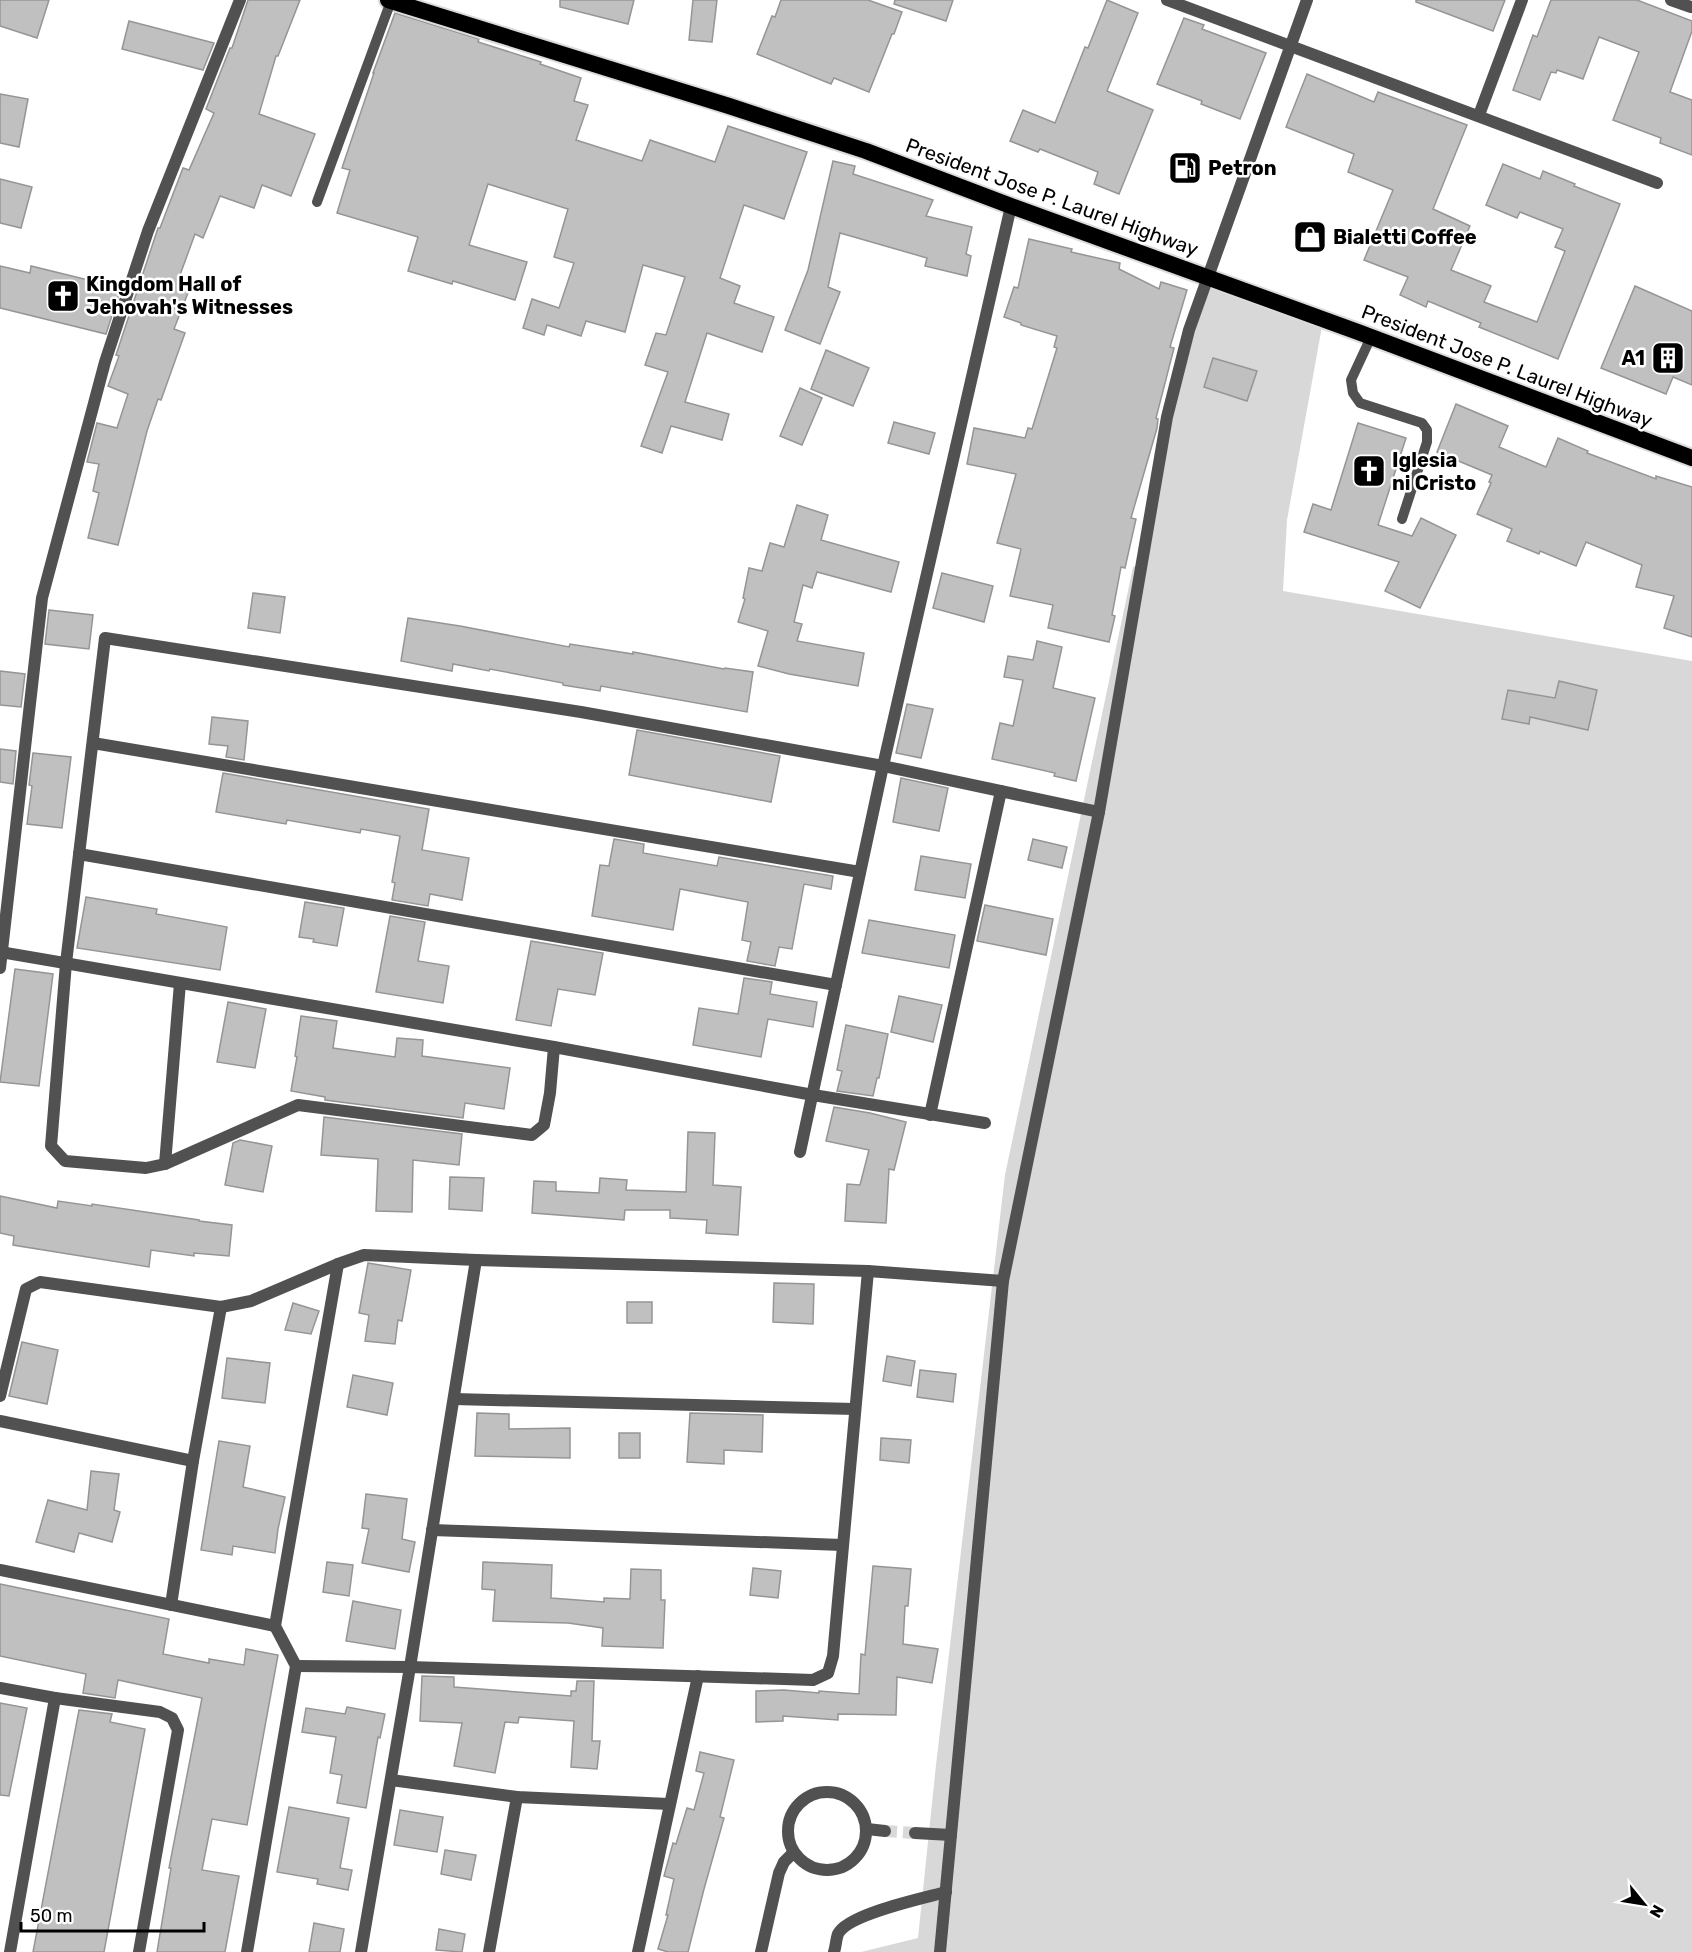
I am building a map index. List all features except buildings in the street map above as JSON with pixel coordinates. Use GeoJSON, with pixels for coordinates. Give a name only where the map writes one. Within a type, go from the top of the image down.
{"type":"FeatureCollection","features":[{"type":"Feature","properties":{"kind":"highway","name":"President Jose P. Laurel Highway"},"geometry":{"type":"LineString","coordinates":[[390,0],[867,151],[1692,458]]}},
{"type":"Feature","properties":{"kind":"street"},"geometry":{"type":"LineString","coordinates":[[0,968],[42,598],[105,362],[137,264],[240,0]]}},
{"type":"Feature","properties":{"kind":"street"},"geometry":{"type":"LineString","coordinates":[[1167,0],[1657,183]]}},
{"type":"Feature","properties":{"kind":"street"},"geometry":{"type":"LineString","coordinates":[[940,1952],[1003,1281],[1098,812],[1167,417],[1189,330],[1307,0]]}},
{"type":"Feature","properties":{"kind":"street"},"geometry":{"type":"LineString","coordinates":[[1479,115],[1522,0]]}},
{"type":"Feature","properties":{"kind":"street"},"geometry":{"type":"LineString","coordinates":[[1671,0],[1691,7]]}},
{"type":"Feature","properties":{"kind":"street"},"geometry":{"type":"LineString","coordinates":[[800,1152],[883,766],[1011,206]]}},
{"type":"Feature","properties":{"kind":"street"},"geometry":{"type":"LineString","coordinates":[[554,1047],[550,1093],[544,1125],[532,1135],[298,1105],[165,1164],[146,1168],[65,1161],[51,1146],[66,963],[105,638],[581,712],[883,766],[1098,812]]}},
{"type":"Feature","properties":{"kind":"street"},"geometry":{"type":"LineString","coordinates":[[93,743],[860,872]]}},
{"type":"Feature","properties":{"kind":"street"},"geometry":{"type":"LineString","coordinates":[[930,1115],[1002,791]]}},
{"type":"Feature","properties":{"kind":"street"},"geometry":{"type":"LineString","coordinates":[[79,854],[836,984]]}},
{"type":"Feature","properties":{"kind":"street"},"geometry":{"type":"LineString","coordinates":[[1,952],[554,1047],[813,1095],[985,1123]]}},
{"type":"Feature","properties":{"kind":"street"},"geometry":{"type":"LineString","coordinates":[[165,1164],[180,982]]}},
{"type":"Feature","properties":{"kind":"street"},"geometry":{"type":"LineString","coordinates":[[0,1396],[26,1288],[40,1282],[220,1307],[251,1302],[364,1255],[868,1271],[1003,1281]]}},
{"type":"Feature","properties":{"kind":"street"},"geometry":{"type":"LineString","coordinates":[[361,1952],[476,1260]]}},
{"type":"Feature","properties":{"kind":"street"},"geometry":{"type":"LineString","coordinates":[[246,1952],[296,1666],[275,1626],[338,1264]]}},
{"type":"Feature","properties":{"kind":"street"},"geometry":{"type":"LineString","coordinates":[[296,1666],[410,1667],[813,1680],[828,1673],[833,1656],[868,1271]]}},
{"type":"Feature","properties":{"kind":"street"},"geometry":{"type":"LineString","coordinates":[[171,1605],[220,1307]]}},
{"type":"Feature","properties":{"kind":"street"},"geometry":{"type":"LineString","coordinates":[[454,1399],[855,1409]]}},
{"type":"Feature","properties":{"kind":"street"},"geometry":{"type":"LineString","coordinates":[[0,1421],[193,1461]]}},
{"type":"Feature","properties":{"kind":"street"},"geometry":{"type":"LineString","coordinates":[[432,1530],[842,1545]]}},
{"type":"Feature","properties":{"kind":"street"},"geometry":{"type":"LineString","coordinates":[[0,1570],[275,1626]]}},
{"type":"Feature","properties":{"kind":"street"},"geometry":{"type":"LineString","coordinates":[[638,1952],[698,1676]]}},
{"type":"Feature","properties":{"kind":"street"},"geometry":{"type":"LineString","coordinates":[[0,1688],[160,1712],[172,1718],[178,1730],[139,1952]]}},
{"type":"Feature","properties":{"kind":"street"},"geometry":{"type":"LineString","coordinates":[[10,1952],[56,1698]]}},
{"type":"Feature","properties":{"kind":"street"},"geometry":{"type":"LineString","coordinates":[[391,1780],[517,1797],[669,1804]]}},
{"type":"Feature","properties":{"kind":"street"},"geometry":{"type":"LineString","coordinates":[[825,1790],[846,1795],[861,1809],[867,1829],[862,1850],[848,1865],[828,1871],[808,1867],[793,1852],[787,1832],[792,1812],[806,1797],[825,1790]]}},
{"type":"Feature","properties":{"kind":"street"},"geometry":{"type":"LineString","coordinates":[[489,1952],[517,1797]]}},
{"type":"Feature","properties":{"kind":"street"},"geometry":{"type":"LineString","coordinates":[[867,1829],[885,1831]]}},
{"type":"Feature","properties":{"kind":"street"},"geometry":{"type":"LineString","coordinates":[[915,1833],[951,1835]]}},
{"type":"Feature","properties":{"kind":"street"},"geometry":{"type":"LineString","coordinates":[[761,1952],[778,1873],[793,1852]]}},
{"type":"Feature","properties":{"kind":"street"},"geometry":{"type":"LineString","coordinates":[[834,1952],[838,1932],[850,1922],[870,1913],[946,1892]]}},
{"type":"Feature","properties":{"kind":"lane"},"geometry":{"type":"LineString","coordinates":[[317,202],[390,0]]}},
{"type":"Feature","properties":{"kind":"lane"},"geometry":{"type":"LineString","coordinates":[[1371,337],[1352,380],[1353,393],[1360,403],[1422,423],[1427,430],[1427,442],[1402,519]]}},
{"type":"Feature","properties":{"kind":"shaded area"},"geometry":{"type":"Polygon","coordinates":[[[1208,278],[1323,321],[1287,520],[1283,591],[1692,661],[1692,1952],[861,1952],[918,1938],[1005,1175],[1133,567],[1142,563],[1158,472],[1208,278]]]}},
{"type":"Feature","properties":{"kind":"tunnel"},"geometry":{"type":"LineString","coordinates":[[885,1831],[915,1833]]}},
{"type":"Feature","properties":{"kind":"place","name":"Petron"},"geometry":{"type":"Point","coordinates":[1185,168]}},
{"type":"Feature","properties":{"kind":"place","name":"Bialetti Coffee"},"geometry":{"type":"Point","coordinates":[1310,237]}},
{"type":"Feature","properties":{"kind":"place","name":"Kingdom Hall of Jehovah's Witnesses"},"geometry":{"type":"Point","coordinates":[63,296]}},
{"type":"Feature","properties":{"kind":"place","name":"A1"},"geometry":{"type":"Point","coordinates":[1668,358]}},
{"type":"Feature","properties":{"kind":"place","name":"Iglesia ni Cristo"},"geometry":{"type":"Point","coordinates":[1369,471]}}]}
